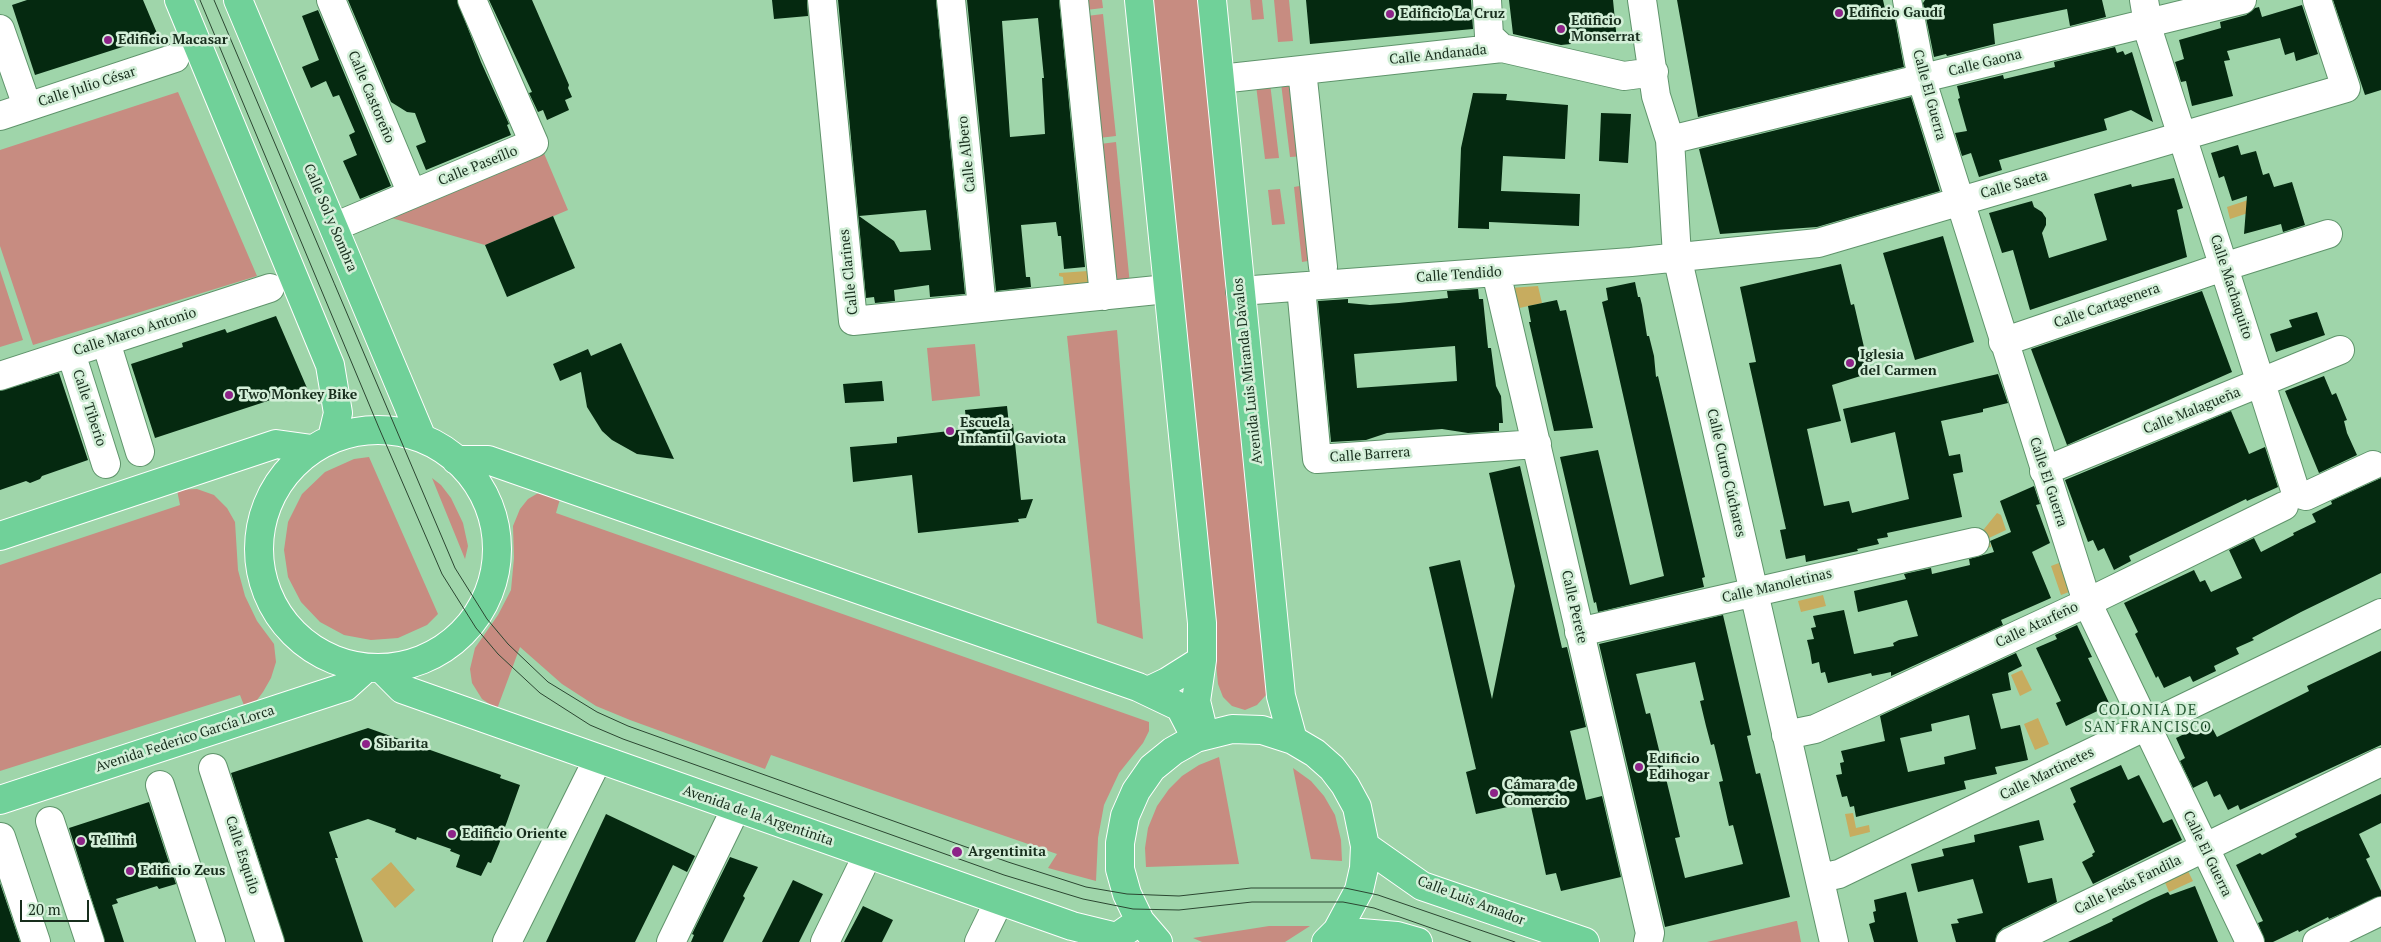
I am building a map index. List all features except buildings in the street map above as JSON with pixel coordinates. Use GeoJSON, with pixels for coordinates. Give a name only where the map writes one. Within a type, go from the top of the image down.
{"type":"FeatureCollection","features":[{"type":"Feature","properties":{"kind":"main road"},"geometry":{"type":"LineString","coordinates":[[179,0],[330,364],[338,413],[322,444]]}},
{"type":"Feature","properties":{"kind":"main road","name":"Calle Sol y Sombra"},"geometry":{"type":"LineString","coordinates":[[238,0],[421,436]]}},
{"type":"Feature","properties":{"kind":"main road"},"geometry":{"type":"LineString","coordinates":[[1138,0],[1202,623],[1202,660],[1196,701],[1200,736]]}},
{"type":"Feature","properties":{"kind":"main road","name":"Avenida Luis Miranda Dávalos"},"geometry":{"type":"LineString","coordinates":[[1212,0],[1281,696],[1294,740]]}},
{"type":"Feature","properties":{"kind":"main road"},"geometry":{"type":"LineString","coordinates":[[379,428],[395,429],[421,436],[456,460],[473,478],[488,504],[496,540],[493,576],[480,609],[471,622],[450,643],[425,658],[397,667],[373,669],[325,657],[292,632],[269,598],[259,557],[264,516],[282,478],[322,444],[357,431],[379,428]]}},
{"type":"Feature","properties":{"kind":"main road"},"geometry":{"type":"LineString","coordinates":[[0,536],[276,444],[322,444]]}},
{"type":"Feature","properties":{"kind":"main road"},"geometry":{"type":"LineString","coordinates":[[456,460],[488,460],[1148,690],[1180,707],[1200,736]]}},
{"type":"Feature","properties":{"kind":"main road"},"geometry":{"type":"LineString","coordinates":[[1148,690],[1167,682],[1202,660]]}},
{"type":"Feature","properties":{"kind":"main road","name":"Avenida de la Argentinita"},"geometry":{"type":"LineString","coordinates":[[373,669],[402,689],[868,854],[999,902],[1079,934],[1117,937],[1145,933]]}},
{"type":"Feature","properties":{"kind":"main road","name":"Avenida Federico García Lorca"},"geometry":{"type":"LineString","coordinates":[[0,800],[345,687],[373,669]]}},
{"type":"Feature","properties":{"kind":"main road"},"geometry":{"type":"LineString","coordinates":[[1145,933],[1127,894],[1120,869],[1120,843],[1125,816],[1136,791],[1152,768],[1173,750],[1200,736],[1232,729],[1262,730],[1294,740],[1315,753],[1332,768],[1346,785],[1357,807],[1365,846],[1364,868],[1359,890],[1329,939]]}},
{"type":"Feature","properties":{"kind":"main road","name":"Calle Luis Amador"},"geometry":{"type":"LineString","coordinates":[[1365,846],[1422,886],[1585,942]]}},
{"type":"Feature","properties":{"kind":"main road"},"geometry":{"type":"LineString","coordinates":[[1329,939],[1397,936],[1418,942]]}},
{"type":"Feature","properties":{"kind":"street","name":"Calle Castoreño"},"geometry":{"type":"LineString","coordinates":[[331,0],[412,194]]}},
{"type":"Feature","properties":{"kind":"street","name":"Calle Paseíllo"},"geometry":{"type":"LineString","coordinates":[[334,227],[534,143],[472,0]]}},
{"type":"Feature","properties":{"kind":"street","name":"Calle Clarines"},"geometry":{"type":"LineString","coordinates":[[822,0],[853,321],[1167,289]]}},
{"type":"Feature","properties":{"kind":"street","name":"Calle Albero"},"geometry":{"type":"LineString","coordinates":[[951,0],[982,308]]}},
{"type":"Feature","properties":{"kind":"street"},"geometry":{"type":"LineString","coordinates":[[1074,0],[1104,296]]}},
{"type":"Feature","properties":{"kind":"street"},"geometry":{"type":"LineString","coordinates":[[1486,0],[1489,36],[1502,48]]}},
{"type":"Feature","properties":{"kind":"street","name":"Calle Curro Cúchares"},"geometry":{"type":"LineString","coordinates":[[1642,0],[1656,96],[1670,140],[1677,256],[1764,589],[1786,735],[1834,942]]}},
{"type":"Feature","properties":{"kind":"street","name":"Calle El Guerra"},"geometry":{"type":"LineString","coordinates":[[1907,0],[1922,79],[2003,342],[2087,602],[2250,942]]}},
{"type":"Feature","properties":{"kind":"street","name":"Calle Gaona"},"geometry":{"type":"LineString","coordinates":[[1670,140],[1922,79],[2146,12],[2242,0]]}},
{"type":"Feature","properties":{"kind":"street","name":"Calle Saeta"},"geometry":{"type":"LineString","coordinates":[[1677,256],[1818,243],[2346,88],[2318,0]]}},
{"type":"Feature","properties":{"kind":"street","name":"Calle Machaquito"},"geometry":{"type":"LineString","coordinates":[[2146,12],[2183,136],[2296,493],[2306,496],[2373,464]]}},
{"type":"Feature","properties":{"kind":"street"},"geometry":{"type":"LineString","coordinates":[[0,29],[27,106]]}},
{"type":"Feature","properties":{"kind":"street","name":"Calle Andanada"},"geometry":{"type":"LineString","coordinates":[[1220,79],[1502,48],[1624,76],[1654,72]]}},
{"type":"Feature","properties":{"kind":"street","name":"Calle Julio César"},"geometry":{"type":"LineString","coordinates":[[0,116],[175,58]]}},
{"type":"Feature","properties":{"kind":"street"},"geometry":{"type":"LineString","coordinates":[[1302,70],[1323,267]]}},
{"type":"Feature","properties":{"kind":"street","name":"Calle Cartagenera"},"geometry":{"type":"LineString","coordinates":[[2003,342],[2223,267],[2328,234]]}},
{"type":"Feature","properties":{"kind":"street","name":"Calle Tendido"},"geometry":{"type":"LineString","coordinates":[[1240,291],[1631,262],[1677,256]]}},
{"type":"Feature","properties":{"kind":"street","name":"Calle Perete"},"geometry":{"type":"LineString","coordinates":[[1496,272],[1650,933],[1648,942]]}},
{"type":"Feature","properties":{"kind":"street","name":"Calle Barrera"},"geometry":{"type":"LineString","coordinates":[[1301,287],[1316,459],[1537,444]]}},
{"type":"Feature","properties":{"kind":"street","name":"Calle Marco Antonio"},"geometry":{"type":"LineString","coordinates":[[0,376],[270,288]]}},
{"type":"Feature","properties":{"kind":"street"},"geometry":{"type":"LineString","coordinates":[[106,342],[140,452]]}},
{"type":"Feature","properties":{"kind":"street","name":"Calle Malagueña"},"geometry":{"type":"LineString","coordinates":[[2044,471],[2340,350]]}},
{"type":"Feature","properties":{"kind":"street","name":"Calle Tiberio"},"geometry":{"type":"LineString","coordinates":[[71,353],[106,464]]}},
{"type":"Feature","properties":{"kind":"street","name":"Calle Atarfeño"},"geometry":{"type":"LineString","coordinates":[[1786,735],[1815,729],[2087,602],[2284,506]]}},
{"type":"Feature","properties":{"kind":"street","name":"Calle Manoletinas"},"geometry":{"type":"LineString","coordinates":[[1580,632],[1974,542]]}},
{"type":"Feature","properties":{"kind":"street","name":"Calle Martinetes"},"geometry":{"type":"LineString","coordinates":[[1820,878],[1839,874],[2381,613]]}},
{"type":"Feature","properties":{"kind":"street"},"geometry":{"type":"LineString","coordinates":[[507,942],[598,759]]}},
{"type":"Feature","properties":{"kind":"street","name":"Calle Jesús Fandila"},"geometry":{"type":"LineString","coordinates":[[2010,942],[2381,762]]}},
{"type":"Feature","properties":{"kind":"street","name":"Calle Esquilo"},"geometry":{"type":"LineString","coordinates":[[213,768],[270,942]]}},
{"type":"Feature","properties":{"kind":"street"},"geometry":{"type":"LineString","coordinates":[[160,785],[211,942]]}},
{"type":"Feature","properties":{"kind":"street"},"geometry":{"type":"LineString","coordinates":[[671,942],[736,808]]}},
{"type":"Feature","properties":{"kind":"street"},"geometry":{"type":"LineString","coordinates":[[50,821],[90,942]]}},
{"type":"Feature","properties":{"kind":"street"},"geometry":{"type":"LineString","coordinates":[[1,837],[36,942]]}},
{"type":"Feature","properties":{"kind":"street"},"geometry":{"type":"LineString","coordinates":[[825,942],[868,854]]}},
{"type":"Feature","properties":{"kind":"street"},"geometry":{"type":"LineString","coordinates":[[979,942],[999,902]]}},
{"type":"Feature","properties":{"kind":"street"},"geometry":{"type":"LineString","coordinates":[[2317,942],[2381,911]]}},
{"type":"Feature","properties":{"kind":"shaded area"},"geometry":{"type":"Polygon","coordinates":[[[1085,0],[1102,0],[1103,8],[1086,10],[1085,0]]]}},
{"type":"Feature","properties":{"kind":"shaded area"},"geometry":{"type":"Polygon","coordinates":[[[1150,0],[1200,0],[1269,680],[1266,695],[1257,705],[1245,710],[1232,706],[1223,697],[1218,684],[1150,0]]]}},
{"type":"Feature","properties":{"kind":"shaded area"},"geometry":{"type":"Polygon","coordinates":[[[1250,0],[1262,0],[1264,19],[1252,20],[1250,0]]]}},
{"type":"Feature","properties":{"kind":"shaded area"},"geometry":{"type":"Polygon","coordinates":[[[1274,0],[1289,0],[1293,41],[1278,42],[1274,0]]]}},
{"type":"Feature","properties":{"kind":"shaded area"},"geometry":{"type":"Polygon","coordinates":[[[1103,14],[1116,136],[1099,138],[1087,16],[1103,14]]]}},
{"type":"Feature","properties":{"kind":"shaded area"},"geometry":{"type":"Polygon","coordinates":[[[1296,81],[1305,156],[1290,157],[1281,83],[1296,81]]]}},
{"type":"Feature","properties":{"kind":"shaded area"},"geometry":{"type":"Polygon","coordinates":[[[1270,83],[1279,158],[1265,159],[1256,85],[1270,83]]]}},
{"type":"Feature","properties":{"kind":"shaded area"},"geometry":{"type":"Polygon","coordinates":[[[178,92],[257,276],[33,345],[0,246],[0,150],[178,92]]]}},
{"type":"Feature","properties":{"kind":"shaded area"},"geometry":{"type":"Polygon","coordinates":[[[1116,142],[1130,285],[1114,287],[1100,144],[1116,142]]]}},
{"type":"Feature","properties":{"kind":"shaded area"},"geometry":{"type":"Polygon","coordinates":[[[543,151],[568,210],[485,245],[388,217],[543,151]]]}},
{"type":"Feature","properties":{"kind":"shaded area"},"geometry":{"type":"Polygon","coordinates":[[[1305,185],[1314,260],[1302,262],[1294,187],[1305,185]]]}},
{"type":"Feature","properties":{"kind":"shaded area"},"geometry":{"type":"Polygon","coordinates":[[[1280,189],[1285,224],[1272,225],[1268,190],[1280,189]]]}},
{"type":"Feature","properties":{"kind":"shaded area"},"geometry":{"type":"Polygon","coordinates":[[[2251,199],[2254,211],[2230,219],[2227,207],[2251,199]]]}},
{"type":"Feature","properties":{"kind":"shaded area"},"geometry":{"type":"Polygon","coordinates":[[[0,270],[23,340],[0,347],[0,270]]]}},
{"type":"Feature","properties":{"kind":"shaded area"},"geometry":{"type":"Polygon","coordinates":[[[1088,271],[1089,285],[1064,287],[1063,277],[1059,276],[1059,273],[1088,271]]]}},
{"type":"Feature","properties":{"kind":"shaded area"},"geometry":{"type":"Polygon","coordinates":[[[1538,286],[1542,303],[1515,309],[1510,288],[1538,286]]]}},
{"type":"Feature","properties":{"kind":"shaded area"},"geometry":{"type":"Polygon","coordinates":[[[1117,330],[1143,639],[1097,623],[1067,336],[1117,330]]]}},
{"type":"Feature","properties":{"kind":"shaded area"},"geometry":{"type":"Polygon","coordinates":[[[975,344],[980,396],[932,401],[927,348],[975,344]]]}},
{"type":"Feature","properties":{"kind":"shaded area"},"geometry":{"type":"Polygon","coordinates":[[[369,457],[438,614],[427,625],[398,638],[371,640],[344,635],[320,622],[301,602],[288,577],[284,550],[288,522],[302,494],[325,472],[354,459],[369,457]]]}},
{"type":"Feature","properties":{"kind":"shaded area"},"geometry":{"type":"Polygon","coordinates":[[[432,478],[441,485],[451,498],[463,523],[468,546],[465,559],[432,478]]]}},
{"type":"Feature","properties":{"kind":"shaded area"},"geometry":{"type":"Polygon","coordinates":[[[197,489],[214,495],[227,508],[235,522],[238,570],[245,596],[257,621],[274,644],[276,662],[271,678],[263,692],[254,704],[245,708],[240,695],[0,771],[0,565],[180,505],[177,490],[197,489]]]}},
{"type":"Feature","properties":{"kind":"shaded area"},"geometry":{"type":"Polygon","coordinates":[[[540,492],[560,499],[556,513],[1149,722],[1149,731],[1143,743],[1119,773],[1104,805],[1098,838],[1096,881],[1048,868],[1057,854],[771,755],[765,769],[630,720],[596,706],[562,684],[520,647],[497,709],[482,699],[472,683],[470,669],[475,648],[498,615],[511,590],[514,558],[513,526],[520,509],[528,499],[540,492]]]}},
{"type":"Feature","properties":{"kind":"shaded area"},"geometry":{"type":"Polygon","coordinates":[[[1997,513],[2001,515],[2006,530],[1989,538],[1991,547],[1982,548],[1980,534],[1997,513]]]}},
{"type":"Feature","properties":{"kind":"shaded area"},"geometry":{"type":"Polygon","coordinates":[[[2059,563],[2069,592],[2061,595],[2051,566],[2059,563]]]}},
{"type":"Feature","properties":{"kind":"shaded area"},"geometry":{"type":"Polygon","coordinates":[[[1823,595],[1826,606],[1801,612],[1798,601],[1823,595]]]}},
{"type":"Feature","properties":{"kind":"shaded area"},"geometry":{"type":"Polygon","coordinates":[[[2022,670],[2032,690],[2020,696],[2011,675],[2022,670]]]}},
{"type":"Feature","properties":{"kind":"shaded area"},"geometry":{"type":"Polygon","coordinates":[[[2038,718],[2049,744],[2035,750],[2024,724],[2038,718]]]}},
{"type":"Feature","properties":{"kind":"shaded area"},"geometry":{"type":"Polygon","coordinates":[[[1219,757],[1239,864],[1146,867],[1145,848],[1148,828],[1157,806],[1169,789],[1182,776],[1199,765],[1219,757]]]}},
{"type":"Feature","properties":{"kind":"shaded area"},"geometry":{"type":"Polygon","coordinates":[[[1293,768],[1311,781],[1324,796],[1335,815],[1341,840],[1342,861],[1311,859],[1293,768]]]}},
{"type":"Feature","properties":{"kind":"shaded area"},"geometry":{"type":"Polygon","coordinates":[[[1853,813],[1856,828],[1869,825],[1870,832],[1850,837],[1845,814],[1853,813]]]}},
{"type":"Feature","properties":{"kind":"shaded area"},"geometry":{"type":"Polygon","coordinates":[[[391,862],[415,890],[395,908],[371,879],[391,862]]]}},
{"type":"Feature","properties":{"kind":"shaded area"},"geometry":{"type":"Polygon","coordinates":[[[2187,869],[2193,881],[2169,892],[2164,880],[2187,869]]]}},
{"type":"Feature","properties":{"kind":"shaded area"},"geometry":{"type":"Polygon","coordinates":[[[1796,921],[1801,942],[1707,942],[1796,921]]]}},
{"type":"Feature","properties":{"kind":"shaded area"},"geometry":{"type":"Polygon","coordinates":[[[1269,926],[1310,926],[1285,942],[1202,942],[1193,938],[1269,926]]]}},
{"type":"Feature","properties":{"kind":"tram line"},"geometry":{"type":"LineString","coordinates":[[200,0],[442,574],[476,628],[498,654],[540,693],[590,725],[623,739],[1004,875],[1083,899],[1133,909],[1179,910],[1252,902],[1343,902],[1374,908],[1471,942]]}},
{"type":"Feature","properties":{"kind":"tram line"},"geometry":{"type":"LineString","coordinates":[[214,0],[455,568],[487,619],[508,644],[548,682],[597,712],[628,726],[1008,862],[1086,887],[1127,894],[1179,896],[1251,888],[1345,888],[1378,895],[1515,942]]}},
{"type":"Feature","properties":{"kind":"place","name":"Edificio Gaudí"},"geometry":{"type":"Point","coordinates":[1839,13]}},
{"type":"Feature","properties":{"kind":"place","name":"Edificio La Cruz"},"geometry":{"type":"Point","coordinates":[1390,14]}},
{"type":"Feature","properties":{"kind":"place","name":"Edificio Monserrat"},"geometry":{"type":"Point","coordinates":[1561,29]}},
{"type":"Feature","properties":{"kind":"place","name":"Edificio Macasar"},"geometry":{"type":"Point","coordinates":[108,40]}},
{"type":"Feature","properties":{"kind":"place","name":"Iglesia del Carmen"},"geometry":{"type":"Point","coordinates":[1850,363]}},
{"type":"Feature","properties":{"kind":"place","name":"Two Monkey Bike"},"geometry":{"type":"Point","coordinates":[229,395]}},
{"type":"Feature","properties":{"kind":"place","name":"Escuela Infantil Gaviota"},"geometry":{"type":"Point","coordinates":[950,431]}},
{"type":"Feature","properties":{"kind":"place","name":"Sibarita"},"geometry":{"type":"Point","coordinates":[366,744]}},
{"type":"Feature","properties":{"kind":"place","name":"Edificio Edihogar"},"geometry":{"type":"Point","coordinates":[1639,767]}},
{"type":"Feature","properties":{"kind":"place","name":"Cámara de Comercio"},"geometry":{"type":"Point","coordinates":[1494,793]}},
{"type":"Feature","properties":{"kind":"place","name":"Edificio Oriente"},"geometry":{"type":"Point","coordinates":[452,834]}},
{"type":"Feature","properties":{"kind":"place","name":"Tellini"},"geometry":{"type":"Point","coordinates":[81,841]}},
{"type":"Feature","properties":{"kind":"place","name":"Argentinita"},"geometry":{"type":"Point","coordinates":[957,852]}},
{"type":"Feature","properties":{"kind":"place","name":"Edificio Zeus"},"geometry":{"type":"Point","coordinates":[130,871]}},
{"type":"Feature","properties":{"kind":"district","name":"COLONIA DE SAN FRANCISCO"},"geometry":{"type":"Point","coordinates":[2148,720]}}]}
